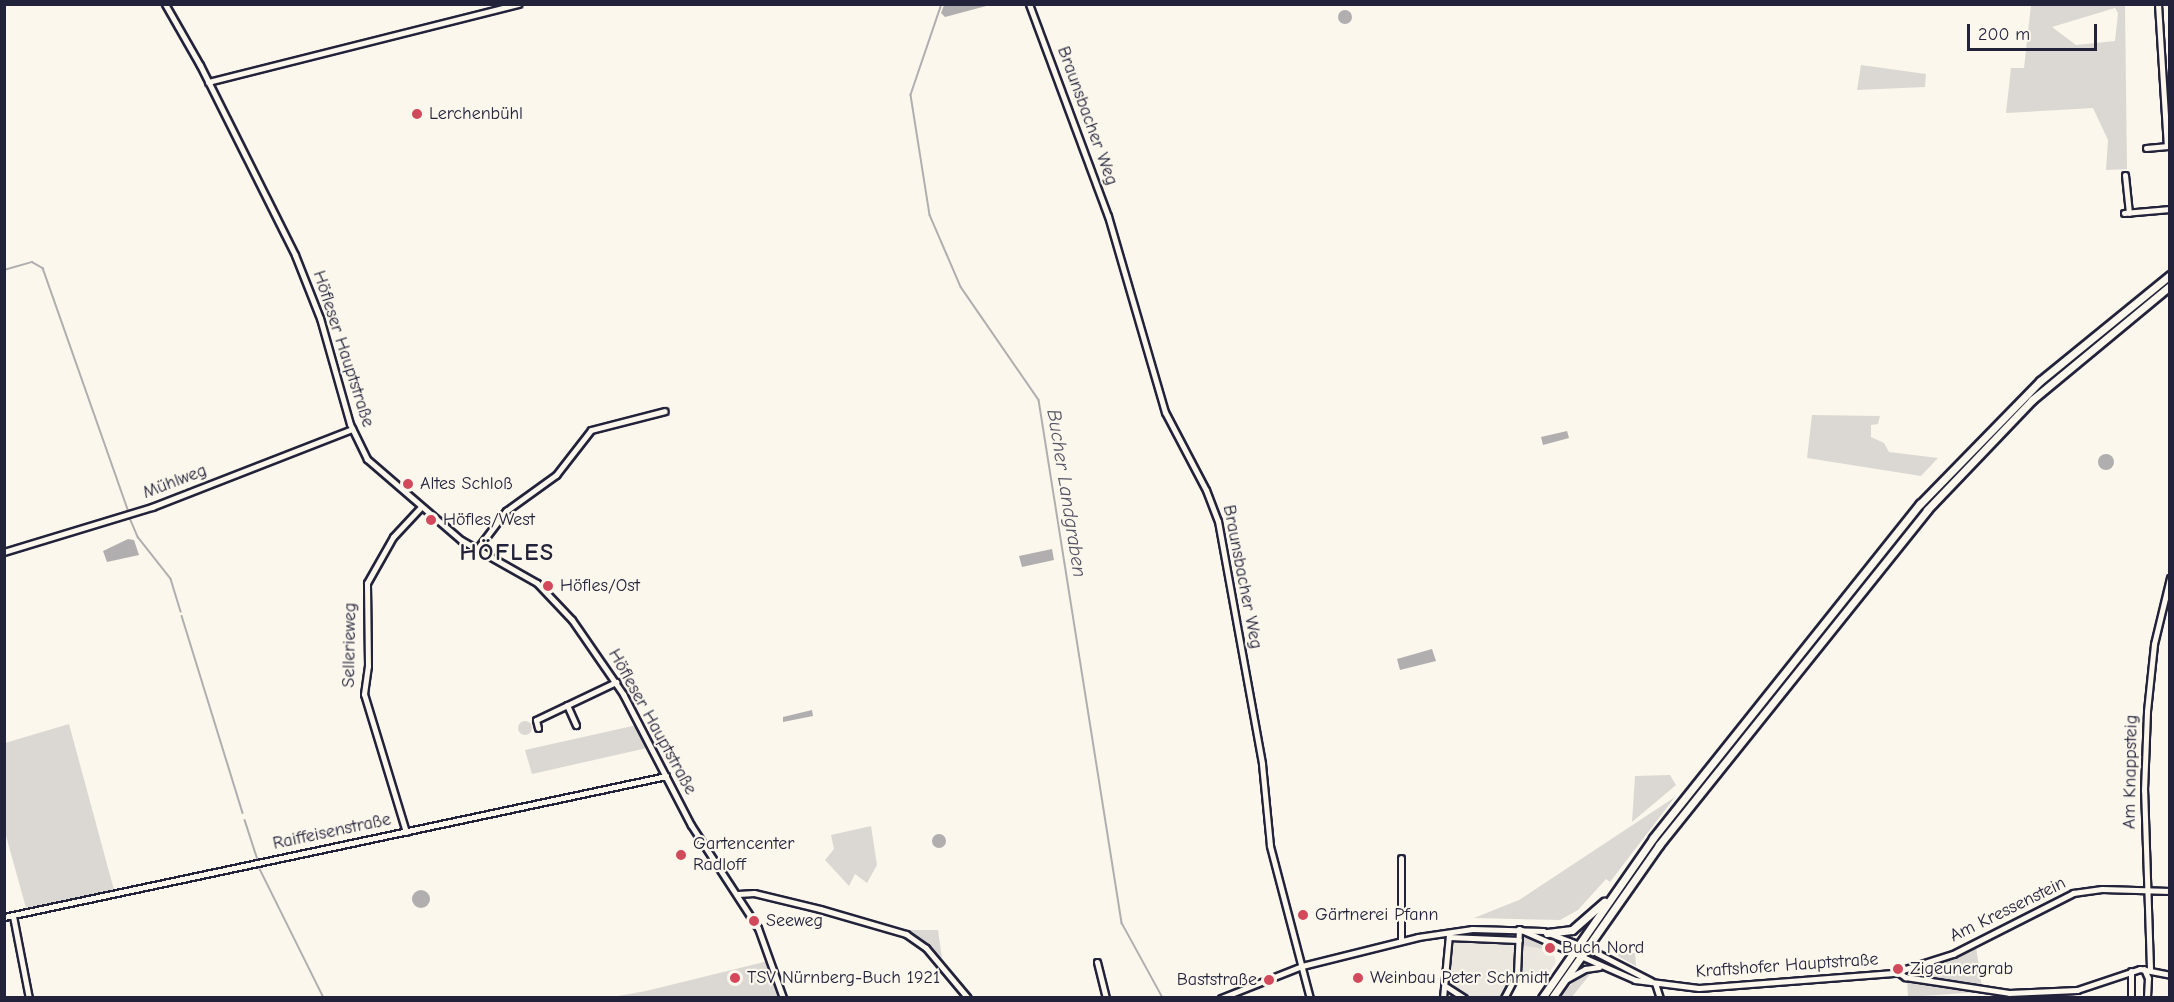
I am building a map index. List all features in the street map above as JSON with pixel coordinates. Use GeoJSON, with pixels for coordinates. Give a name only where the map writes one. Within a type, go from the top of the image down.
{"type":"FeatureCollection","features":[{"type":"Feature","properties":{"kind":"main road"},"geometry":{"type":"LineString","coordinates":[[1542,998],[1613,895],[1740,726],[1920,504],[2031,389],[2169,275]]}},
{"type":"Feature","properties":{"kind":"main road"},"geometry":{"type":"LineString","coordinates":[[1552,998],[1728,757],[1927,510],[2032,400],[2169,286]]}},
{"type":"Feature","properties":{"kind":"main road"},"geometry":{"type":"LineString","coordinates":[[1547,933],[1572,930],[1613,895]]}},
{"type":"Feature","properties":{"kind":"street","name":"Höfleser Hauptstraße"},"geometry":{"type":"LineString","coordinates":[[165,4],[208,82],[303,273],[352,429],[371,465],[421,507],[477,549],[518,569],[552,596],[616,682],[693,828],[738,894],[767,947],[783,998]]}},
{"type":"Feature","properties":{"kind":"street"},"geometry":{"type":"LineString","coordinates":[[208,82],[518,4]]}},
{"type":"Feature","properties":{"kind":"street","name":"Braunsbacher Weg"},"geometry":{"type":"LineString","coordinates":[[1029,4],[1105,207],[1165,412],[1206,490],[1218,521],[1263,764],[1270,846],[1302,966]]}},
{"type":"Feature","properties":{"kind":"street"},"geometry":{"type":"LineString","coordinates":[[2146,148],[2168,147],[2158,4]]}},
{"type":"Feature","properties":{"kind":"street"},"geometry":{"type":"LineString","coordinates":[[2162,73],[2169,73]]}},
{"type":"Feature","properties":{"kind":"street"},"geometry":{"type":"LineString","coordinates":[[2125,175],[2127,213],[2169,209]]}},
{"type":"Feature","properties":{"kind":"street"},"geometry":{"type":"LineString","coordinates":[[477,549],[506,511],[556,474],[591,430],[665,411]]}},
{"type":"Feature","properties":{"kind":"street","name":"Mühlweg"},"geometry":{"type":"LineString","coordinates":[[4,552],[162,504],[352,429]]}},
{"type":"Feature","properties":{"kind":"street","name":"Sellerieweg"},"geometry":{"type":"LineString","coordinates":[[406,832],[364,694],[368,666],[367,583],[393,537],[421,507]]}},
{"type":"Feature","properties":{"kind":"street","name":"Am Knappsteig"},"geometry":{"type":"LineString","coordinates":[[2147,968],[2144,790],[2148,700],[2154,644],[2169,578]]}},
{"type":"Feature","properties":{"kind":"street"},"geometry":{"type":"LineString","coordinates":[[538,728],[536,720],[616,682]]}},
{"type":"Feature","properties":{"kind":"street"},"geometry":{"type":"LineString","coordinates":[[567,705],[576,725]]}},
{"type":"Feature","properties":{"kind":"street","name":"Raiffeisenstraße"},"geometry":{"type":"LineString","coordinates":[[4,917],[666,776]]}},
{"type":"Feature","properties":{"kind":"street"},"geometry":{"type":"LineString","coordinates":[[1401,858],[1401,941]]}},
{"type":"Feature","properties":{"kind":"street","name":"Am Kressenstein"},"geometry":{"type":"LineString","coordinates":[[1898,972],[1953,954],[2065,896],[2096,889],[2169,891]]}},
{"type":"Feature","properties":{"kind":"street"},"geometry":{"type":"LineString","coordinates":[[738,894],[754,893],[906,934],[926,948],[968,998]]}},
{"type":"Feature","properties":{"kind":"street"},"geometry":{"type":"LineString","coordinates":[[13,916],[29,998]]}},
{"type":"Feature","properties":{"kind":"street"},"geometry":{"type":"LineString","coordinates":[[1221,998],[1302,966],[1401,941],[1450,934],[1519,929],[1517,974],[1504,998]]}},
{"type":"Feature","properties":{"kind":"street","name":"Kraftshofer Hauptstraße"},"geometry":{"type":"LineString","coordinates":[[1519,929],[1547,933],[1579,944],[1656,983]]}},
{"type":"Feature","properties":{"kind":"street","name":"Kraftshofer Hauptstraße"},"geometry":{"type":"LineString","coordinates":[[1519,929],[1574,951],[1604,967],[1656,983],[1699,988],[1898,972],[1905,977],[2009,993],[2077,990],[2131,971],[2147,968],[2169,975]]}},
{"type":"Feature","properties":{"kind":"street"},"geometry":{"type":"LineString","coordinates":[[1450,934],[1519,940]]}},
{"type":"Feature","properties":{"kind":"street"},"geometry":{"type":"LineString","coordinates":[[1443,998],[1447,987],[1450,934]]}},
{"type":"Feature","properties":{"kind":"street"},"geometry":{"type":"LineString","coordinates":[[1097,962],[1106,998]]}},
{"type":"Feature","properties":{"kind":"street"},"geometry":{"type":"LineString","coordinates":[[1302,966],[1310,998]]}},
{"type":"Feature","properties":{"kind":"street"},"geometry":{"type":"LineString","coordinates":[[1564,981],[1585,969],[1604,967]]}},
{"type":"Feature","properties":{"kind":"street"},"geometry":{"type":"LineString","coordinates":[[2147,968],[2147,998]]}},
{"type":"Feature","properties":{"kind":"street"},"geometry":{"type":"LineString","coordinates":[[2131,971],[2131,998]]}},
{"type":"Feature","properties":{"kind":"street"},"geometry":{"type":"LineString","coordinates":[[1656,983],[1660,998]]}},
{"type":"Feature","properties":{"kind":"street"},"geometry":{"type":"LineString","coordinates":[[1447,987],[1464,998]]}},
{"type":"Feature","properties":{"kind":"shaded area"},"geometry":{"type":"Polygon","coordinates":[[[944,4],[990,5],[945,17],[941,13],[944,4]]]}},
{"type":"Feature","properties":{"kind":"shaded area"},"geometry":{"type":"Polygon","coordinates":[[[2031,5],[2125,5],[2127,169],[2106,170],[2108,140],[2093,108],[2006,113],[2011,68],[2024,68],[2031,5]],[[2115,8],[2052,27],[2076,45],[2115,41],[2118,13],[2115,8]]]}},
{"type":"Feature","properties":{"kind":"shaded area"},"geometry":{"type":"Polygon","coordinates":[[[1345,10],[1350,12],[1352,17],[1350,22],[1345,24],[1340,22],[1338,17],[1340,12],[1345,10]]]}},
{"type":"Feature","properties":{"kind":"shaded area"},"geometry":{"type":"Polygon","coordinates":[[[1861,65],[1926,74],[1925,87],[1857,90],[1861,65]]]}},
{"type":"Feature","properties":{"kind":"shaded area"},"geometry":{"type":"Polygon","coordinates":[[[2169,278],[2038,390],[1922,513],[1919,510],[2032,390],[2169,278]]]}},
{"type":"Feature","properties":{"kind":"shaded area"},"geometry":{"type":"Polygon","coordinates":[[[1812,415],[1880,416],[1878,424],[1871,425],[1871,437],[1884,443],[1889,452],[1938,458],[1921,476],[1807,458],[1812,415]]]}},
{"type":"Feature","properties":{"kind":"shaded area"},"geometry":{"type":"Polygon","coordinates":[[[1567,431],[1569,438],[1543,445],[1541,437],[1567,431]]]}},
{"type":"Feature","properties":{"kind":"shaded area"},"geometry":{"type":"Polygon","coordinates":[[[2106,454],[2114,462],[2106,470],[2098,462],[2106,454]]]}},
{"type":"Feature","properties":{"kind":"shaded area"},"geometry":{"type":"Polygon","coordinates":[[[1915,515],[1918,517],[1762,708],[1589,936],[1644,854],[1915,515]]]}},
{"type":"Feature","properties":{"kind":"shaded area"},"geometry":{"type":"Polygon","coordinates":[[[128,539],[134,540],[139,555],[107,562],[103,551],[128,539]]]}},
{"type":"Feature","properties":{"kind":"shaded area"},"geometry":{"type":"Polygon","coordinates":[[[1052,549],[1054,560],[1022,567],[1019,556],[1052,549]]]}},
{"type":"Feature","properties":{"kind":"shaded area"},"geometry":{"type":"Polygon","coordinates":[[[1432,649],[1436,661],[1400,670],[1397,659],[1432,649]]]}},
{"type":"Feature","properties":{"kind":"shaded area"},"geometry":{"type":"Polygon","coordinates":[[[812,710],[813,716],[783,722],[783,717],[812,710]]]}},
{"type":"Feature","properties":{"kind":"shaded area"},"geometry":{"type":"Polygon","coordinates":[[[522,721],[528,721],[532,728],[528,735],[522,735],[518,731],[518,725],[522,721]]]}},
{"type":"Feature","properties":{"kind":"shaded area"},"geometry":{"type":"Polygon","coordinates":[[[69,724],[114,890],[26,908],[5,832],[5,743],[69,724]]]}},
{"type":"Feature","properties":{"kind":"shaded area"},"geometry":{"type":"Polygon","coordinates":[[[637,725],[647,748],[532,774],[525,750],[637,725]]]}},
{"type":"Feature","properties":{"kind":"shaded area"},"geometry":{"type":"Polygon","coordinates":[[[1670,775],[1676,785],[1632,822],[1635,776],[1670,775]]]}},
{"type":"Feature","properties":{"kind":"shaded area"},"geometry":{"type":"Polygon","coordinates":[[[1675,797],[1610,882],[1606,879],[1578,910],[1560,920],[1474,918],[1519,900],[1675,797]]]}},
{"type":"Feature","properties":{"kind":"shaded area"},"geometry":{"type":"Polygon","coordinates":[[[871,826],[877,865],[867,883],[855,874],[849,886],[825,860],[834,849],[831,835],[871,826]]]}},
{"type":"Feature","properties":{"kind":"shaded area"},"geometry":{"type":"Polygon","coordinates":[[[939,834],[944,836],[946,841],[944,846],[939,848],[934,846],[932,841],[934,836],[939,834]]]}},
{"type":"Feature","properties":{"kind":"shaded area"},"geometry":{"type":"Polygon","coordinates":[[[417,890],[425,890],[430,895],[428,906],[417,908],[412,903],[412,895],[417,890]]]}},
{"type":"Feature","properties":{"kind":"shaded area"},"geometry":{"type":"Polygon","coordinates":[[[906,930],[938,930],[942,958],[906,930]]]}},
{"type":"Feature","properties":{"kind":"shaded area"},"geometry":{"type":"Polygon","coordinates":[[[1525,937],[1544,943],[1544,949],[1520,945],[1525,937]]]}},
{"type":"Feature","properties":{"kind":"shaded area"},"geometry":{"type":"Polygon","coordinates":[[[1452,939],[1514,942],[1544,949],[1554,955],[1556,962],[1548,975],[1519,974],[1507,995],[1510,997],[1445,998],[1450,985],[1452,939]]]}},
{"type":"Feature","properties":{"kind":"shaded area"},"geometry":{"type":"Polygon","coordinates":[[[1976,947],[1982,987],[1905,974],[1953,957],[1976,947]]]}},
{"type":"Feature","properties":{"kind":"shaded area"},"geometry":{"type":"Polygon","coordinates":[[[1635,953],[1636,966],[1614,954],[1635,953]]]}},
{"type":"Feature","properties":{"kind":"shaded area","name":"TSV Nürnberg-Buch 1921"},"geometry":{"type":"Polygon","coordinates":[[[768,961],[778,997],[607,998],[646,991],[768,961]]]}},
{"type":"Feature","properties":{"kind":"shaded area"},"geometry":{"type":"Polygon","coordinates":[[[1584,971],[1591,973],[1572,997],[1558,998],[1584,971]]]}},
{"type":"Feature","properties":{"kind":"shaded area"},"geometry":{"type":"Polygon","coordinates":[[[1907,980],[1980,992],[1908,997],[1907,980]]]}},
{"type":"Feature","properties":{"kind":"waterway","name":"Bucher Landgraben"},"geometry":{"type":"LineString","coordinates":[[942,4],[911,95],[930,215],[961,287],[1039,400],[1122,923],[1163,998]]}},
{"type":"Feature","properties":{"kind":"waterway"},"geometry":{"type":"LineString","coordinates":[[4,270],[32,262],[43,268],[128,510]]}},
{"type":"Feature","properties":{"kind":"waterway"},"geometry":{"type":"LineString","coordinates":[[130,518],[138,537],[171,579],[181,612]]}},
{"type":"Feature","properties":{"kind":"waterway"},"geometry":{"type":"LineString","coordinates":[[182,616],[243,813]]}},
{"type":"Feature","properties":{"kind":"waterway"},"geometry":{"type":"LineString","coordinates":[[245,820],[257,858]]}},
{"type":"Feature","properties":{"kind":"waterway"},"geometry":{"type":"LineString","coordinates":[[259,867],[324,998]]}},
{"type":"Feature","properties":{"kind":"place","name":"Lerchenbühl"},"geometry":{"type":"Point","coordinates":[417,114]}},
{"type":"Feature","properties":{"kind":"place","name":"Altes Schloß"},"geometry":{"type":"Point","coordinates":[408,484]}},
{"type":"Feature","properties":{"kind":"place","name":"Höfles/West"},"geometry":{"type":"Point","coordinates":[431,520]}},
{"type":"Feature","properties":{"kind":"place","name":"Höfles/Ost"},"geometry":{"type":"Point","coordinates":[548,586]}},
{"type":"Feature","properties":{"kind":"place","name":"Gartencenter Radloff"},"geometry":{"type":"Point","coordinates":[681,855]}},
{"type":"Feature","properties":{"kind":"place","name":"Gärtnerei Pfann"},"geometry":{"type":"Point","coordinates":[1303,915]}},
{"type":"Feature","properties":{"kind":"place","name":"Seeweg"},"geometry":{"type":"Point","coordinates":[754,921]}},
{"type":"Feature","properties":{"kind":"place","name":"Buch Nord"},"geometry":{"type":"Point","coordinates":[1550,948]}},
{"type":"Feature","properties":{"kind":"place","name":"Zigeunergrab"},"geometry":{"type":"Point","coordinates":[1898,969]}},
{"type":"Feature","properties":{"kind":"place","name":"TSV Nürnberg-Buch 1921"},"geometry":{"type":"Point","coordinates":[735,978]}},
{"type":"Feature","properties":{"kind":"place","name":"Weinbau Peter Schmidt"},"geometry":{"type":"Point","coordinates":[1358,978]}},
{"type":"Feature","properties":{"kind":"place","name":"Baststraße"},"geometry":{"type":"Point","coordinates":[1269,980]}},
{"type":"Feature","properties":{"kind":"district","name":"HÖFLES"},"geometry":{"type":"Point","coordinates":[507,553]}}]}
